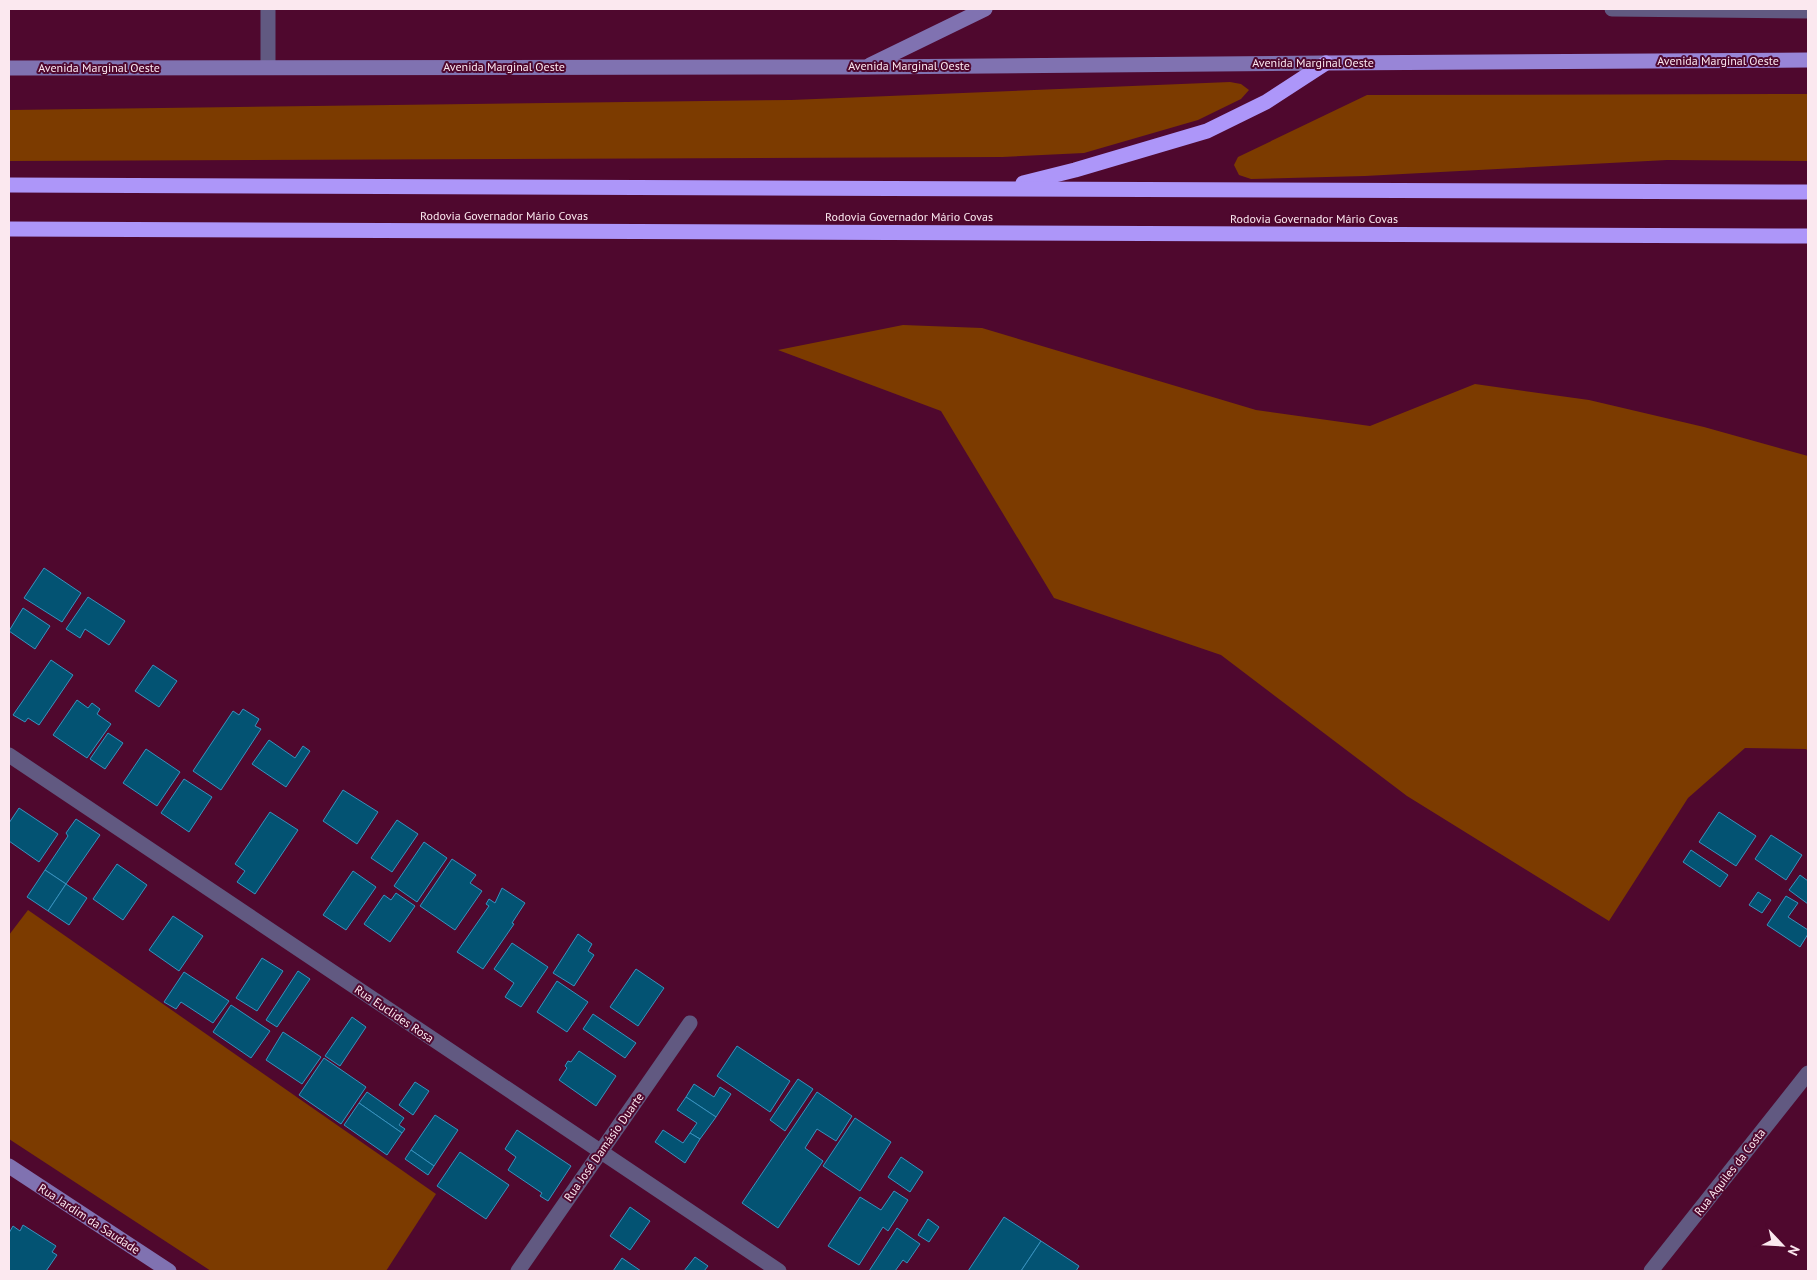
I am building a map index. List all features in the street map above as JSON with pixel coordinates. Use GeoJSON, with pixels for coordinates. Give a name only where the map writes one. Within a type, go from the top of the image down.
{"type":"FeatureCollection","features":[{"type":"Feature","properties":{"kind":"highway"},"geometry":{"type":"LineString","coordinates":[[1000,189],[1075,170],[1208,131],[1266,102],[1326,63]]}},
{"type":"Feature","properties":{"kind":"highway"},"geometry":{"type":"LineString","coordinates":[[9,185],[1808,192]]}},
{"type":"Feature","properties":{"kind":"highway","name":"Rodovia Governador Mário Covas"},"geometry":{"type":"LineString","coordinates":[[9,228],[1808,236]]}},
{"type":"Feature","properties":{"kind":"main road"},"geometry":{"type":"LineString","coordinates":[[866,67],[985,9]]}},
{"type":"Feature","properties":{"kind":"main road","name":"Avenida Marginal Oeste"},"geometry":{"type":"LineString","coordinates":[[9,68],[866,67],[1808,60]]}},
{"type":"Feature","properties":{"kind":"main road","name":"Rua Jardim da Saudade"},"geometry":{"type":"LineString","coordinates":[[9,1166],[169,1271]]}},
{"type":"Feature","properties":{"kind":"street"},"geometry":{"type":"LineString","coordinates":[[268,9],[268,67]]}},
{"type":"Feature","properties":{"kind":"street"},"geometry":{"type":"LineString","coordinates":[[1612,9],[1808,11]]}},
{"type":"Feature","properties":{"kind":"street","name":"Rua Euclides Rosa"},"geometry":{"type":"LineString","coordinates":[[9,755],[600,1153],[779,1271]]}},
{"type":"Feature","properties":{"kind":"street","name":"Rua José Damásio Duarte"},"geometry":{"type":"LineString","coordinates":[[518,1271],[690,1023]]}},
{"type":"Feature","properties":{"kind":"street","name":"Rua Aquiles da Costa"},"geometry":{"type":"LineString","coordinates":[[1651,1271],[1808,1073]]}},
{"type":"Feature","properties":{"kind":"shaded area"},"geometry":{"type":"Polygon","coordinates":[[[1230,82],[1241,84],[1249,90],[1241,99],[1198,120],[1084,153],[1002,157],[9,161],[9,110],[791,100],[1230,82]]]}},
{"type":"Feature","properties":{"kind":"shaded area"},"geometry":{"type":"Polygon","coordinates":[[[1808,94],[1808,161],[1667,160],[1365,176],[1251,179],[1239,175],[1234,165],[1238,157],[1367,95],[1808,94]]]}},
{"type":"Feature","properties":{"kind":"shaded area"},"geometry":{"type":"Polygon","coordinates":[[[903,325],[982,328],[1256,410],[1370,426],[1475,384],[1589,400],[1704,427],[1808,456],[1808,751],[1806,749],[1745,748],[1688,798],[1609,921],[1407,796],[1221,655],[1054,598],[941,411],[778,350],[903,325]]]}},
{"type":"Feature","properties":{"kind":"shaded area"},"geometry":{"type":"Polygon","coordinates":[[[28,910],[436,1194],[386,1271],[211,1271],[9,1139],[9,935],[28,910]]]}},
{"type":"Feature","properties":{"kind":"building"},"geometry":{"type":"Polygon","coordinates":[[[44,568],[81,593],[62,622],[24,598],[44,568]]]}},
{"type":"Feature","properties":{"kind":"building"},"geometry":{"type":"Polygon","coordinates":[[[88,597],[125,621],[109,645],[85,629],[80,638],[66,629],[88,597]]]}},
{"type":"Feature","properties":{"kind":"building"},"geometry":{"type":"Polygon","coordinates":[[[23,608],[50,626],[35,649],[9,631],[23,608]]]}},
{"type":"Feature","properties":{"kind":"building"},"geometry":{"type":"Polygon","coordinates":[[[51,660],[73,675],[39,725],[28,718],[25,722],[13,715],[51,660]]]}},
{"type":"Feature","properties":{"kind":"building"},"geometry":{"type":"Polygon","coordinates":[[[153,665],[177,681],[159,707],[135,691],[153,665]]]}},
{"type":"Feature","properties":{"kind":"building"},"geometry":{"type":"Polygon","coordinates":[[[77,700],[88,708],[92,703],[100,709],[97,714],[111,724],[87,758],[53,735],[77,700]]]}},
{"type":"Feature","properties":{"kind":"building"},"geometry":{"type":"Polygon","coordinates":[[[243,709],[259,719],[255,726],[261,729],[221,790],[193,771],[233,711],[239,715],[243,709]]]}},
{"type":"Feature","properties":{"kind":"building"},"geometry":{"type":"Polygon","coordinates":[[[108,733],[123,743],[105,769],[90,759],[108,733]]]}},
{"type":"Feature","properties":{"kind":"building"},"geometry":{"type":"Polygon","coordinates":[[[269,740],[295,758],[303,746],[310,751],[286,787],[252,764],[269,740]]]}},
{"type":"Feature","properties":{"kind":"building"},"geometry":{"type":"Polygon","coordinates":[[[146,749],[180,772],[157,806],[123,783],[146,749]]]}},
{"type":"Feature","properties":{"kind":"building"},"geometry":{"type":"Polygon","coordinates":[[[184,779],[212,797],[189,832],[161,813],[184,779]]]}},
{"type":"Feature","properties":{"kind":"building"},"geometry":{"type":"Polygon","coordinates":[[[343,790],[378,812],[357,844],[323,821],[343,790]]]}},
{"type":"Feature","properties":{"kind":"building"},"geometry":{"type":"Polygon","coordinates":[[[19,808],[58,834],[39,862],[9,841],[9,823],[19,808]]]}},
{"type":"Feature","properties":{"kind":"building"},"geometry":{"type":"Polygon","coordinates":[[[270,812],[298,830],[255,894],[237,882],[245,871],[235,864],[270,812]]]}},
{"type":"Feature","properties":{"kind":"building"},"geometry":{"type":"Polygon","coordinates":[[[1719,812],[1756,836],[1736,866],[1699,842],[1719,812]]]}},
{"type":"Feature","properties":{"kind":"building"},"geometry":{"type":"Polygon","coordinates":[[[76,819],[100,835],[66,884],[45,870],[68,836],[66,833],[76,819]]]}},
{"type":"Feature","properties":{"kind":"building"},"geometry":{"type":"Polygon","coordinates":[[[397,820],[418,834],[392,872],[371,858],[397,820]]]}},
{"type":"Feature","properties":{"kind":"building"},"geometry":{"type":"Polygon","coordinates":[[[1771,835],[1802,855],[1786,880],[1755,859],[1771,835]]]}},
{"type":"Feature","properties":{"kind":"building"},"geometry":{"type":"Polygon","coordinates":[[[424,842],[447,858],[417,902],[394,886],[424,842]]]}},
{"type":"Feature","properties":{"kind":"building"},"geometry":{"type":"Polygon","coordinates":[[[1691,850],[1728,875],[1720,887],[1683,862],[1691,850]]]}},
{"type":"Feature","properties":{"kind":"building"},"geometry":{"type":"Polygon","coordinates":[[[452,859],[476,875],[470,883],[482,891],[455,930],[420,906],[452,859]]]}},
{"type":"Feature","properties":{"kind":"building"},"geometry":{"type":"Polygon","coordinates":[[[117,864],[147,885],[123,920],[93,899],[117,864]]]}},
{"type":"Feature","properties":{"kind":"building"},"geometry":{"type":"Polygon","coordinates":[[[45,870],[66,884],[48,911],[27,897],[45,870]]]}},
{"type":"Feature","properties":{"kind":"building"},"geometry":{"type":"Polygon","coordinates":[[[353,871],[376,887],[346,930],[323,915],[353,871]]]}},
{"type":"Feature","properties":{"kind":"building"},"geometry":{"type":"Polygon","coordinates":[[[1800,875],[1808,881],[1808,904],[1789,890],[1800,875]]]}},
{"type":"Feature","properties":{"kind":"building"},"geometry":{"type":"Polygon","coordinates":[[[66,884],[87,898],[69,925],[48,911],[66,884]]]}},
{"type":"Feature","properties":{"kind":"building"},"geometry":{"type":"Polygon","coordinates":[[[502,888],[525,903],[512,923],[514,924],[483,969],[457,952],[489,906],[486,904],[489,899],[495,903],[502,888]]]}},
{"type":"Feature","properties":{"kind":"building"},"geometry":{"type":"Polygon","coordinates":[[[1758,892],[1771,900],[1762,913],[1749,905],[1758,892]]]}},
{"type":"Feature","properties":{"kind":"building"},"geometry":{"type":"Polygon","coordinates":[[[396,893],[415,906],[390,942],[364,924],[384,895],[391,900],[396,893]]]}},
{"type":"Feature","properties":{"kind":"building"},"geometry":{"type":"Polygon","coordinates":[[[1786,896],[1798,903],[1788,917],[1808,930],[1808,934],[1800,947],[1767,925],[1786,896]]]}},
{"type":"Feature","properties":{"kind":"building"},"geometry":{"type":"Polygon","coordinates":[[[173,916],[203,936],[179,971],[149,950],[173,916]]]}},
{"type":"Feature","properties":{"kind":"building"},"geometry":{"type":"Polygon","coordinates":[[[578,934],[592,944],[588,951],[594,955],[574,986],[553,973],[578,934]]]}},
{"type":"Feature","properties":{"kind":"building"},"geometry":{"type":"Polygon","coordinates":[[[512,943],[548,967],[521,1007],[505,997],[514,983],[494,969],[512,943]]]}},
{"type":"Feature","properties":{"kind":"building"},"geometry":{"type":"Polygon","coordinates":[[[262,958],[283,971],[257,1011],[236,998],[262,958]]]}},
{"type":"Feature","properties":{"kind":"building"},"geometry":{"type":"Polygon","coordinates":[[[636,969],[664,988],[638,1026],[610,1007],[636,969]]]}},
{"type":"Feature","properties":{"kind":"building"},"geometry":{"type":"Polygon","coordinates":[[[298,971],[310,979],[277,1027],[266,1020],[298,971]]]}},
{"type":"Feature","properties":{"kind":"building"},"geometry":{"type":"Polygon","coordinates":[[[184,972],[229,1001],[213,1023],[181,1002],[176,1009],[164,1002],[184,972]]]}},
{"type":"Feature","properties":{"kind":"building"},"geometry":{"type":"Polygon","coordinates":[[[557,981],[588,1002],[567,1032],[537,1012],[557,981]]]}},
{"type":"Feature","properties":{"kind":"building"},"geometry":{"type":"Polygon","coordinates":[[[231,1005],[270,1031],[251,1058],[213,1032],[231,1005]]]}},
{"type":"Feature","properties":{"kind":"building"},"geometry":{"type":"Polygon","coordinates":[[[593,1014],[636,1043],[625,1058],[583,1029],[593,1014]]]}},
{"type":"Feature","properties":{"kind":"building"},"geometry":{"type":"Polygon","coordinates":[[[352,1017],[366,1027],[340,1066],[325,1056],[352,1017]]]}},
{"type":"Feature","properties":{"kind":"building"},"geometry":{"type":"Polygon","coordinates":[[[283,1032],[321,1057],[302,1084],[266,1060],[283,1032]]]}},
{"type":"Feature","properties":{"kind":"building"},"geometry":{"type":"Polygon","coordinates":[[[737,1046],[790,1081],[770,1112],[717,1076],[737,1046]]]}},
{"type":"Feature","properties":{"kind":"building"},"geometry":{"type":"Polygon","coordinates":[[[579,1051],[616,1076],[596,1106],[559,1080],[567,1068],[565,1066],[568,1061],[571,1062],[579,1051]]]}},
{"type":"Feature","properties":{"kind":"building"},"geometry":{"type":"Polygon","coordinates":[[[324,1058],[366,1087],[341,1124],[299,1095],[324,1058]]]}},
{"type":"Feature","properties":{"kind":"building"},"geometry":{"type":"Polygon","coordinates":[[[798,1079],[813,1089],[785,1131],[770,1120],[798,1079]]]}},
{"type":"Feature","properties":{"kind":"building"},"geometry":{"type":"Polygon","coordinates":[[[415,1082],[429,1091],[413,1115],[399,1105],[415,1082]]]}},
{"type":"Feature","properties":{"kind":"building"},"geometry":{"type":"Polygon","coordinates":[[[694,1084],[714,1097],[720,1087],[731,1094],[716,1117],[686,1097],[694,1084]]]}},
{"type":"Feature","properties":{"kind":"building"},"geometry":{"type":"Polygon","coordinates":[[[367,1092],[404,1118],[399,1125],[405,1129],[402,1133],[359,1103],[367,1092]]]}},
{"type":"Feature","properties":{"kind":"building"},"geometry":{"type":"Polygon","coordinates":[[[817,1092],[852,1116],[836,1141],[817,1129],[805,1148],[823,1161],[778,1228],[742,1203],[817,1092]]]}},
{"type":"Feature","properties":{"kind":"building"},"geometry":{"type":"Polygon","coordinates":[[[686,1097],[716,1117],[700,1139],[690,1133],[697,1123],[677,1110],[686,1097]]]}},
{"type":"Feature","properties":{"kind":"building"},"geometry":{"type":"Polygon","coordinates":[[[359,1103],[402,1133],[387,1155],[344,1125],[359,1103]]]}},
{"type":"Feature","properties":{"kind":"building"},"geometry":{"type":"Polygon","coordinates":[[[435,1115],[458,1130],[434,1166],[411,1150],[435,1115]]]}},
{"type":"Feature","properties":{"kind":"building"},"geometry":{"type":"Polygon","coordinates":[[[855,1118],[891,1142],[860,1191],[823,1166],[855,1118]]]}},
{"type":"Feature","properties":{"kind":"building"},"geometry":{"type":"Polygon","coordinates":[[[517,1130],[571,1166],[548,1201],[540,1196],[542,1193],[508,1170],[516,1157],[505,1149],[517,1130]]]}},
{"type":"Feature","properties":{"kind":"building"},"geometry":{"type":"Polygon","coordinates":[[[663,1130],[683,1143],[690,1133],[700,1139],[685,1163],[655,1142],[663,1130]]]}},
{"type":"Feature","properties":{"kind":"building"},"geometry":{"type":"Polygon","coordinates":[[[411,1150],[434,1166],[428,1175],[405,1159],[411,1150]]]}},
{"type":"Feature","properties":{"kind":"building"},"geometry":{"type":"Polygon","coordinates":[[[460,1152],[509,1185],[486,1219],[437,1186],[460,1152]]]}},
{"type":"Feature","properties":{"kind":"building"},"geometry":{"type":"Polygon","coordinates":[[[901,1157],[923,1172],[910,1192],[888,1177],[901,1157]]]}},
{"type":"Feature","properties":{"kind":"building"},"geometry":{"type":"Polygon","coordinates":[[[894,1191],[908,1200],[888,1231],[883,1227],[859,1265],[828,1246],[860,1197],[881,1210],[894,1191]]]}},
{"type":"Feature","properties":{"kind":"building"},"geometry":{"type":"Polygon","coordinates":[[[630,1207],[650,1221],[630,1250],[610,1236],[630,1207]]]}},
{"type":"Feature","properties":{"kind":"building"},"geometry":{"type":"Polygon","coordinates":[[[1004,1217],[1041,1241],[1021,1271],[968,1271],[1004,1217]]]}},
{"type":"Feature","properties":{"kind":"building"},"geometry":{"type":"Polygon","coordinates":[[[928,1219],[939,1227],[929,1242],[918,1235],[928,1219]]]}},
{"type":"Feature","properties":{"kind":"building"},"geometry":{"type":"Polygon","coordinates":[[[23,1225],[56,1246],[52,1252],[57,1255],[46,1271],[9,1271],[9,1233],[13,1226],[20,1231],[23,1225]]]}},
{"type":"Feature","properties":{"kind":"building"},"geometry":{"type":"Polygon","coordinates":[[[897,1228],[920,1244],[907,1263],[903,1260],[895,1271],[869,1271],[897,1228]]]}},
{"type":"Feature","properties":{"kind":"building"},"geometry":{"type":"Polygon","coordinates":[[[1041,1241],[1079,1266],[1076,1271],[1021,1271],[1041,1241]]]}},
{"type":"Feature","properties":{"kind":"building"},"geometry":{"type":"Polygon","coordinates":[[[695,1257],[708,1266],[704,1271],[684,1271],[695,1257]]]}},
{"type":"Feature","properties":{"kind":"building"},"geometry":{"type":"Polygon","coordinates":[[[622,1258],[641,1271],[613,1271],[622,1258]]]}}]}
